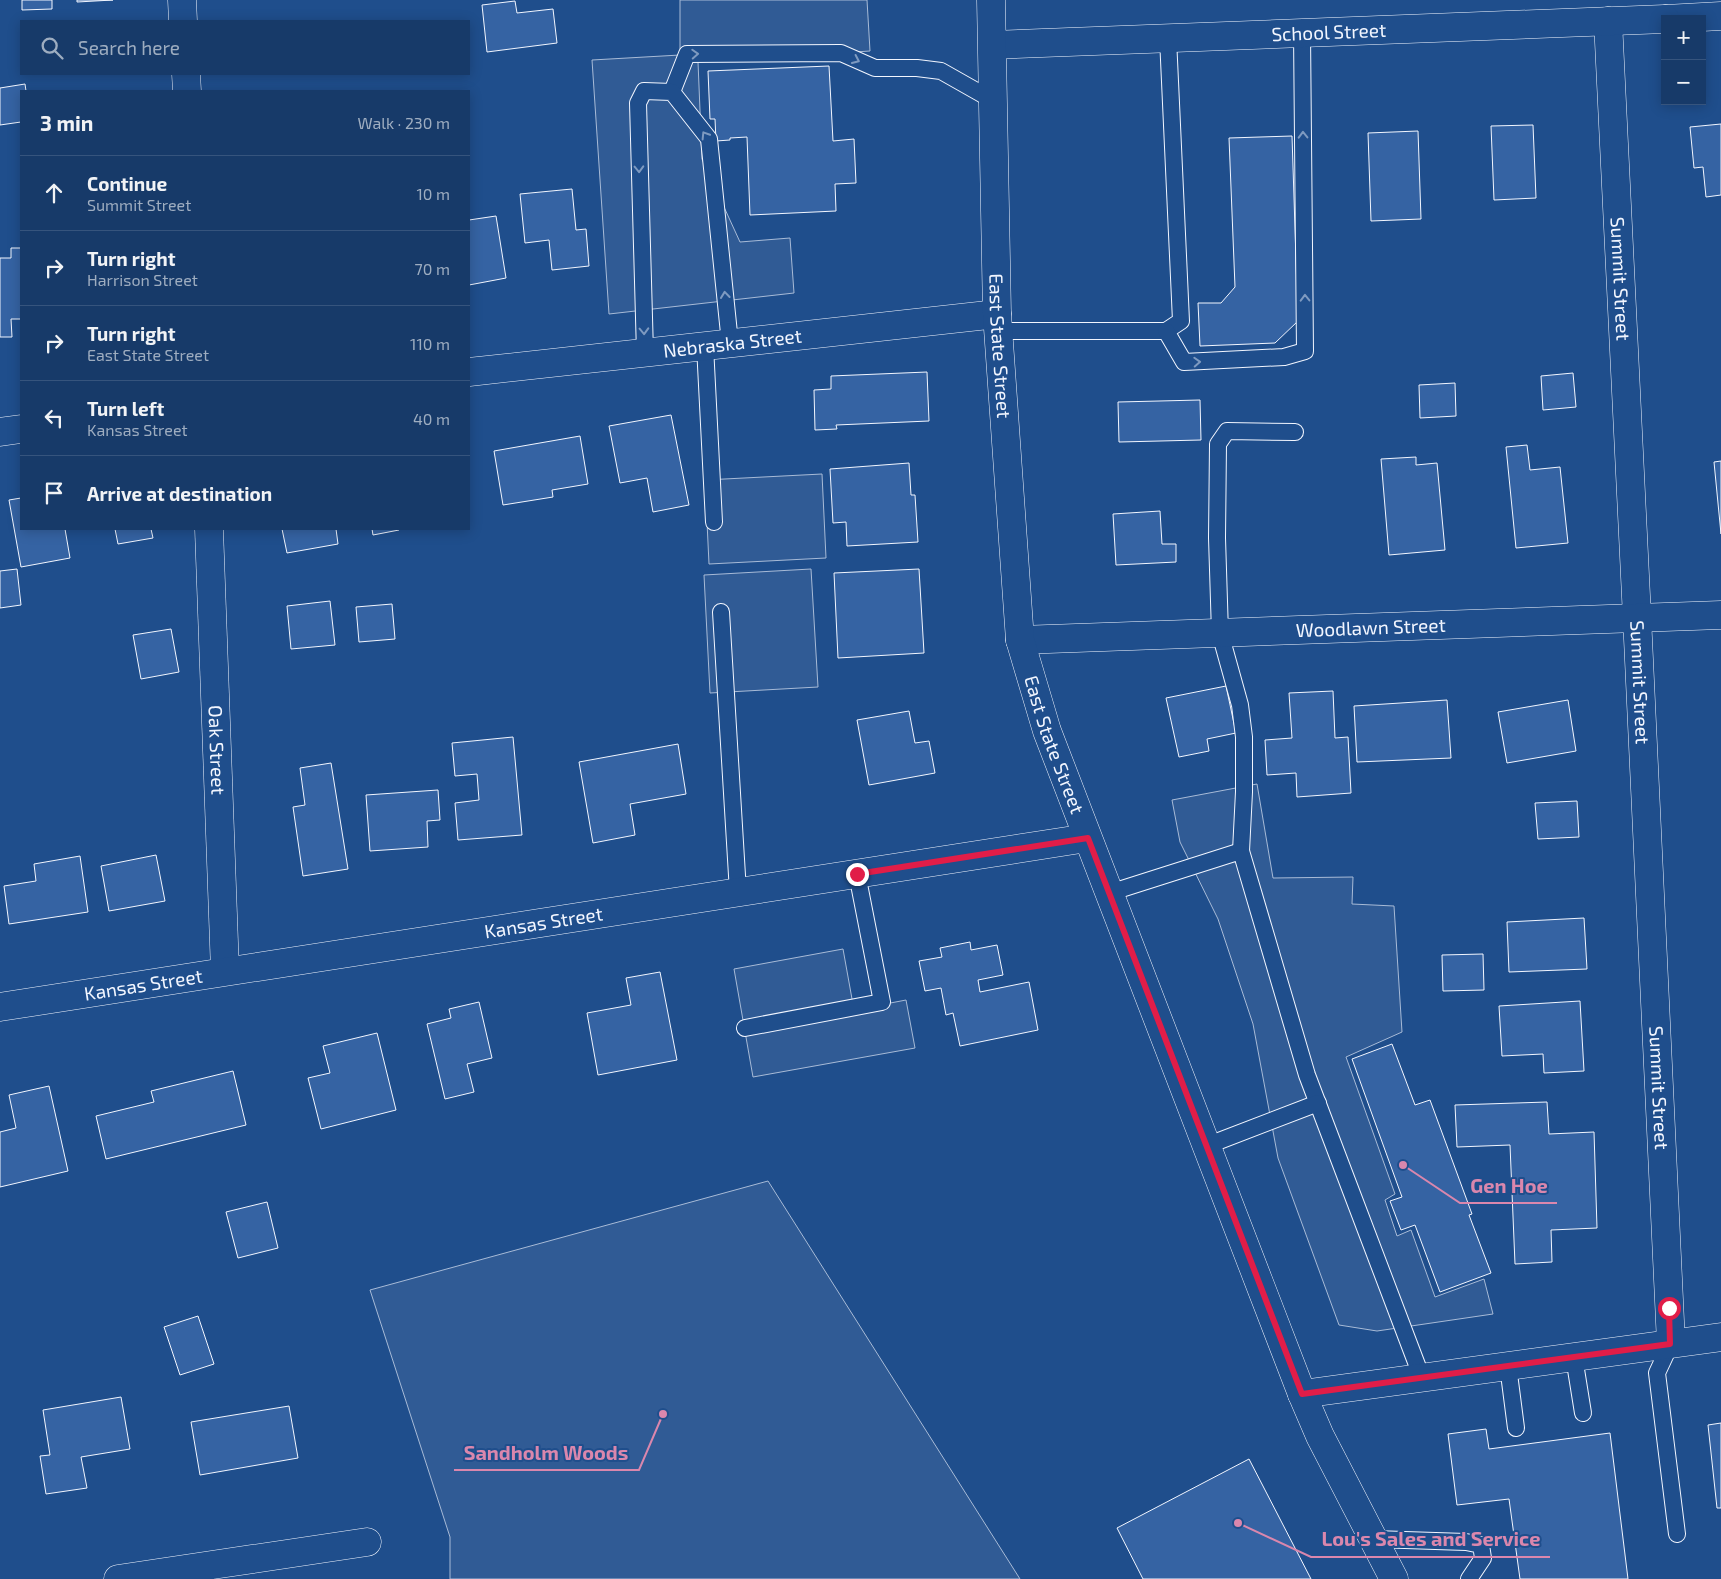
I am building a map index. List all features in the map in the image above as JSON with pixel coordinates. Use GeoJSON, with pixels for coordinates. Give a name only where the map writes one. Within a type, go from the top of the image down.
{"type":"FeatureCollection","features":[{"type":"Feature","properties":{"kind":"street"},"geometry":{"type":"LineString","coordinates":[[182,0],[183,20]]}},
{"type":"Feature","properties":{"kind":"street","name":"East State Street"},"geometry":{"type":"LineString","coordinates":[[991,0],[997,323],[1020,640],[1047,731],[1302,1394],[1320,1436],[1394,1579]]}},
{"type":"Feature","properties":{"kind":"street","name":"School Street"},"geometry":{"type":"LineString","coordinates":[[1706,17],[1721,16]]}},
{"type":"Feature","properties":{"kind":"street","name":"School Street"},"geometry":{"type":"LineString","coordinates":[[993,45],[1661,19]]}},
{"type":"Feature","properties":{"kind":"street","name":"Summit Street"},"geometry":{"type":"LineString","coordinates":[[1608,21],[1670,1344]]}},
{"type":"Feature","properties":{"kind":"street"},"geometry":{"type":"LineString","coordinates":[[186,75],[187,90]]}},
{"type":"Feature","properties":{"kind":"street","name":"Nebraska Street"},"geometry":{"type":"LineString","coordinates":[[470,372],[717,345],[997,323]]}},
{"type":"Feature","properties":{"kind":"street"},"geometry":{"type":"LineString","coordinates":[[0,432],[20,429]]}},
{"type":"Feature","properties":{"kind":"street","name":"Oak Street"},"geometry":{"type":"LineString","coordinates":[[209,530],[225,971]]}},
{"type":"Feature","properties":{"kind":"street","name":"Woodlawn Street"},"geometry":{"type":"LineString","coordinates":[[1020,640],[1721,615]]}},
{"type":"Feature","properties":{"kind":"street","name":"Kansas Street"},"geometry":{"type":"LineString","coordinates":[[0,1007],[1088,838]]}},
{"type":"Feature","properties":{"kind":"street"},"geometry":{"type":"LineString","coordinates":[[1302,1394],[1721,1337]]}},
{"type":"Feature","properties":{"kind":"street"},"geometry":{"type":"LineString","coordinates":[[118,1579],[367,1542]]}},
{"type":"Feature","properties":{"kind":"lane"},"geometry":{"type":"LineString","coordinates":[[1166,331],[1184,362],[1284,357],[1305,351],[1302,33]]}},
{"type":"Feature","properties":{"kind":"lane"},"geometry":{"type":"LineString","coordinates":[[997,323],[1166,331],[1180,322],[1168,38]]}},
{"type":"Feature","properties":{"kind":"lane"},"geometry":{"type":"LineString","coordinates":[[672,92],[687,54],[841,53],[875,68],[917,68],[941,71],[994,101]]}},
{"type":"Feature","properties":{"kind":"lane"},"geometry":{"type":"LineString","coordinates":[[645,353],[638,103],[644,91],[672,92],[709,139],[717,345],[714,522]]}},
{"type":"Feature","properties":{"kind":"lane"},"geometry":{"type":"LineString","coordinates":[[1295,432],[1227,431],[1218,444],[1217,538],[1220,632],[1240,706],[1244,737],[1241,851],[1307,1075],[1422,1378]]}},
{"type":"Feature","properties":{"kind":"lane"},"geometry":{"type":"LineString","coordinates":[[721,612],[738,892]]}},
{"type":"Feature","properties":{"kind":"lane"},"geometry":{"type":"LineString","coordinates":[[1109,893],[1241,851]]}},
{"type":"Feature","properties":{"kind":"lane"},"geometry":{"type":"LineString","coordinates":[[745,1028],[882,1002],[857,874]]}},
{"type":"Feature","properties":{"kind":"lane"},"geometry":{"type":"LineString","coordinates":[[1206,1146],[1318,1103]]}},
{"type":"Feature","properties":{"kind":"lane"},"geometry":{"type":"LineString","coordinates":[[1670,1344],[1656,1373],[1677,1534]]}},
{"type":"Feature","properties":{"kind":"lane"},"geometry":{"type":"LineString","coordinates":[[1574,1356],[1583,1413]]}},
{"type":"Feature","properties":{"kind":"lane"},"geometry":{"type":"LineString","coordinates":[[1508,1366],[1516,1428]]}},
{"type":"Feature","properties":{"kind":"lane"},"geometry":{"type":"LineString","coordinates":[[1374,1539],[1466,1542],[1480,1545],[1483,1558],[1469,1579]]}},
{"type":"Feature","properties":{"kind":"shaded area"},"geometry":{"type":"Polygon","coordinates":[[[680,0],[867,0],[870,51],[698,62],[702,159],[740,242],[790,238],[794,293],[609,314],[592,60],[680,55],[680,0]]]}},
{"type":"Feature","properties":{"kind":"shaded area"},"geometry":{"type":"Polygon","coordinates":[[[822,474],[826,558],[709,564],[705,480],[822,474]]]}},
{"type":"Feature","properties":{"kind":"shaded area"},"geometry":{"type":"Polygon","coordinates":[[[811,569],[818,687],[710,693],[704,575],[811,569]]]}},
{"type":"Feature","properties":{"kind":"shaded area"},"geometry":{"type":"Polygon","coordinates":[[[1257,784],[1273,878],[1353,877],[1352,904],[1394,906],[1402,1032],[1346,1057],[1395,1194],[1385,1200],[1397,1236],[1411,1230],[1435,1297],[1484,1279],[1493,1314],[1377,1331],[1339,1325],[1278,1158],[1253,1024],[1218,919],[1180,842],[1172,800],[1257,784]]]}},
{"type":"Feature","properties":{"kind":"shaded area"},"geometry":{"type":"Polygon","coordinates":[[[843,949],[854,1010],[906,1000],[915,1048],[753,1077],[734,969],[843,949]]]}},
{"type":"Feature","properties":{"kind":"shaded area"},"geometry":{"type":"Polygon","coordinates":[[[768,1181],[1020,1579],[450,1579],[450,1537],[370,1290],[768,1181]]]}},
{"type":"Feature","properties":{"kind":"building"},"geometry":{"type":"Polygon","coordinates":[[[22,0],[52,0],[52,9],[22,10],[22,0]]]}},
{"type":"Feature","properties":{"kind":"building"},"geometry":{"type":"Polygon","coordinates":[[[77,0],[113,0],[77,2],[77,0]]]}},
{"type":"Feature","properties":{"kind":"building"},"geometry":{"type":"Polygon","coordinates":[[[515,1],[517,13],[553,9],[557,43],[487,52],[482,5],[515,1]]]}},
{"type":"Feature","properties":{"kind":"building"},"geometry":{"type":"Polygon","coordinates":[[[829,66],[833,141],[854,139],[856,183],[835,184],[836,211],[750,215],[747,137],[716,141],[715,119],[710,119],[708,71],[829,66]]]}},
{"type":"Feature","properties":{"kind":"building"},"geometry":{"type":"Polygon","coordinates":[[[25,84],[26,90],[20,90],[20,122],[0,125],[0,88],[25,84]]]}},
{"type":"Feature","properties":{"kind":"building"},"geometry":{"type":"Polygon","coordinates":[[[1721,124],[1721,195],[1706,197],[1703,167],[1694,168],[1690,127],[1721,124]]]}},
{"type":"Feature","properties":{"kind":"building"},"geometry":{"type":"Polygon","coordinates":[[[1533,125],[1536,198],[1494,200],[1491,126],[1533,125]]]}},
{"type":"Feature","properties":{"kind":"building"},"geometry":{"type":"Polygon","coordinates":[[[1418,131],[1421,219],[1371,221],[1368,133],[1418,131]]]}},
{"type":"Feature","properties":{"kind":"building"},"geometry":{"type":"Polygon","coordinates":[[[1292,136],[1298,321],[1275,343],[1200,346],[1198,303],[1221,303],[1235,287],[1229,138],[1292,136]]]}},
{"type":"Feature","properties":{"kind":"building"},"geometry":{"type":"Polygon","coordinates":[[[572,189],[576,230],[586,229],[589,266],[552,270],[549,240],[525,243],[520,194],[572,189]]]}},
{"type":"Feature","properties":{"kind":"building"},"geometry":{"type":"Polygon","coordinates":[[[496,216],[506,278],[470,285],[470,220],[496,216]]]}},
{"type":"Feature","properties":{"kind":"building"},"geometry":{"type":"Polygon","coordinates":[[[11,248],[20,248],[20,319],[11,319],[12,337],[0,337],[0,258],[11,258],[11,248]]]}},
{"type":"Feature","properties":{"kind":"building"},"geometry":{"type":"Polygon","coordinates":[[[927,372],[929,421],[836,425],[837,429],[815,430],[814,390],[831,389],[831,376],[927,372]]]}},
{"type":"Feature","properties":{"kind":"building"},"geometry":{"type":"Polygon","coordinates":[[[1573,373],[1576,407],[1543,410],[1541,376],[1573,373]]]}},
{"type":"Feature","properties":{"kind":"building"},"geometry":{"type":"Polygon","coordinates":[[[1455,383],[1456,416],[1420,418],[1419,385],[1455,383]]]}},
{"type":"Feature","properties":{"kind":"building"},"geometry":{"type":"Polygon","coordinates":[[[1200,400],[1201,440],[1119,442],[1118,402],[1200,400]]]}},
{"type":"Feature","properties":{"kind":"building"},"geometry":{"type":"Polygon","coordinates":[[[671,415],[689,505],[653,512],[647,478],[620,483],[609,426],[671,415]]]}},
{"type":"Feature","properties":{"kind":"building"},"geometry":{"type":"Polygon","coordinates":[[[580,436],[588,484],[552,490],[553,497],[503,505],[494,451],[580,436]]]}},
{"type":"Feature","properties":{"kind":"building"},"geometry":{"type":"Polygon","coordinates":[[[1527,445],[1530,470],[1560,467],[1568,543],[1516,548],[1506,447],[1527,445]]]}},
{"type":"Feature","properties":{"kind":"building"},"geometry":{"type":"Polygon","coordinates":[[[1416,457],[1416,465],[1437,463],[1445,550],[1389,555],[1381,459],[1416,457]]]}},
{"type":"Feature","properties":{"kind":"building"},"geometry":{"type":"Polygon","coordinates":[[[1721,461],[1721,534],[1714,462],[1721,461]]]}},
{"type":"Feature","properties":{"kind":"building"},"geometry":{"type":"Polygon","coordinates":[[[909,463],[911,495],[915,495],[918,542],[847,546],[846,522],[833,523],[830,469],[909,463]]]}},
{"type":"Feature","properties":{"kind":"building"},"geometry":{"type":"Polygon","coordinates":[[[20,498],[20,530],[65,530],[70,558],[21,567],[9,500],[20,498]]]}},
{"type":"Feature","properties":{"kind":"building"},"geometry":{"type":"Polygon","coordinates":[[[1160,511],[1162,544],[1176,544],[1176,562],[1116,565],[1113,514],[1160,511]]]}},
{"type":"Feature","properties":{"kind":"building"},"geometry":{"type":"Polygon","coordinates":[[[115,530],[151,530],[153,538],[118,544],[115,530]]]}},
{"type":"Feature","properties":{"kind":"building"},"geometry":{"type":"Polygon","coordinates":[[[282,530],[336,530],[338,544],[287,553],[282,530]]]}},
{"type":"Feature","properties":{"kind":"building"},"geometry":{"type":"Polygon","coordinates":[[[372,530],[399,530],[373,535],[372,530]]]}},
{"type":"Feature","properties":{"kind":"building"},"geometry":{"type":"Polygon","coordinates":[[[17,569],[21,605],[0,608],[0,571],[17,569]]]}},
{"type":"Feature","properties":{"kind":"building"},"geometry":{"type":"Polygon","coordinates":[[[919,569],[924,653],[838,658],[834,573],[919,569]]]}},
{"type":"Feature","properties":{"kind":"building"},"geometry":{"type":"Polygon","coordinates":[[[330,601],[335,645],[291,649],[287,606],[330,601]]]}},
{"type":"Feature","properties":{"kind":"building"},"geometry":{"type":"Polygon","coordinates":[[[392,604],[395,639],[359,642],[356,607],[392,604]]]}},
{"type":"Feature","properties":{"kind":"building"},"geometry":{"type":"Polygon","coordinates":[[[171,629],[179,672],[141,679],[133,635],[171,629]]]}},
{"type":"Feature","properties":{"kind":"building"},"geometry":{"type":"Polygon","coordinates":[[[1226,686],[1236,733],[1207,739],[1209,751],[1179,757],[1166,698],[1226,686]]]}},
{"type":"Feature","properties":{"kind":"building"},"geometry":{"type":"Polygon","coordinates":[[[1333,691],[1335,738],[1348,737],[1351,793],[1297,797],[1296,773],[1267,775],[1265,740],[1292,738],[1289,693],[1333,691]]]}},
{"type":"Feature","properties":{"kind":"building"},"geometry":{"type":"Polygon","coordinates":[[[1447,700],[1451,758],[1357,762],[1354,706],[1447,700]]]}},
{"type":"Feature","properties":{"kind":"building"},"geometry":{"type":"Polygon","coordinates":[[[1568,700],[1576,751],[1507,763],[1498,712],[1568,700]]]}},
{"type":"Feature","properties":{"kind":"building"},"geometry":{"type":"Polygon","coordinates":[[[909,711],[915,743],[929,741],[935,773],[869,785],[857,720],[909,711]]]}},
{"type":"Feature","properties":{"kind":"building"},"geometry":{"type":"Polygon","coordinates":[[[513,737],[522,835],[458,840],[455,803],[479,800],[477,774],[455,776],[452,743],[513,737]]]}},
{"type":"Feature","properties":{"kind":"building"},"geometry":{"type":"Polygon","coordinates":[[[678,744],[686,794],[630,804],[635,835],[593,843],[579,762],[678,744]]]}},
{"type":"Feature","properties":{"kind":"building"},"geometry":{"type":"Polygon","coordinates":[[[331,763],[348,869],[303,876],[293,807],[305,805],[300,768],[331,763]]]}},
{"type":"Feature","properties":{"kind":"building"},"geometry":{"type":"Polygon","coordinates":[[[438,790],[440,820],[427,821],[428,847],[370,851],[366,795],[438,790]]]}},
{"type":"Feature","properties":{"kind":"building"},"geometry":{"type":"Polygon","coordinates":[[[1577,801],[1579,837],[1538,839],[1535,803],[1577,801]]]}},
{"type":"Feature","properties":{"kind":"building"},"geometry":{"type":"Polygon","coordinates":[[[156,855],[165,901],[109,911],[101,866],[156,855]]]}},
{"type":"Feature","properties":{"kind":"building"},"geometry":{"type":"Polygon","coordinates":[[[80,856],[88,912],[9,924],[4,886],[36,881],[34,864],[80,856]]]}},
{"type":"Feature","properties":{"kind":"building"},"geometry":{"type":"Polygon","coordinates":[[[1584,918],[1587,969],[1509,972],[1507,922],[1584,918]]]}},
{"type":"Feature","properties":{"kind":"building"},"geometry":{"type":"Polygon","coordinates":[[[970,942],[971,950],[997,945],[1003,975],[978,980],[980,992],[1029,982],[1038,1030],[960,1046],[953,1013],[946,1015],[941,988],[925,991],[919,961],[942,957],[940,948],[970,942]]]}},
{"type":"Feature","properties":{"kind":"building"},"geometry":{"type":"Polygon","coordinates":[[[1483,954],[1484,990],[1443,991],[1442,955],[1483,954]]]}},
{"type":"Feature","properties":{"kind":"building"},"geometry":{"type":"Polygon","coordinates":[[[660,972],[677,1060],[598,1075],[587,1013],[631,1005],[626,978],[660,972]]]}},
{"type":"Feature","properties":{"kind":"building"},"geometry":{"type":"Polygon","coordinates":[[[1580,1001],[1584,1071],[1544,1073],[1543,1054],[1502,1056],[1499,1006],[1580,1001]]]}},
{"type":"Feature","properties":{"kind":"building"},"geometry":{"type":"Polygon","coordinates":[[[479,1002],[492,1058],[467,1064],[474,1092],[445,1099],[427,1024],[451,1018],[449,1009],[479,1002]]]}},
{"type":"Feature","properties":{"kind":"building"},"geometry":{"type":"Polygon","coordinates":[[[377,1033],[396,1110],[321,1129],[308,1078],[330,1073],[323,1046],[377,1033]]]}},
{"type":"Feature","properties":{"kind":"building"},"geometry":{"type":"Polygon","coordinates":[[[1392,1044],[1415,1105],[1430,1100],[1472,1214],[1469,1215],[1491,1273],[1440,1292],[1415,1225],[1401,1230],[1390,1201],[1402,1197],[1352,1059],[1392,1044]]]}},
{"type":"Feature","properties":{"kind":"building"},"geometry":{"type":"Polygon","coordinates":[[[233,1071],[246,1125],[106,1159],[96,1116],[154,1102],[151,1091],[233,1071]]]}},
{"type":"Feature","properties":{"kind":"building"},"geometry":{"type":"Polygon","coordinates":[[[49,1086],[68,1171],[0,1187],[0,1132],[16,1128],[9,1095],[49,1086]]]}},
{"type":"Feature","properties":{"kind":"building"},"geometry":{"type":"Polygon","coordinates":[[[1547,1102],[1549,1134],[1594,1132],[1597,1228],[1551,1230],[1552,1262],[1515,1264],[1510,1145],[1457,1147],[1455,1105],[1547,1102]]]}},
{"type":"Feature","properties":{"kind":"building"},"geometry":{"type":"Polygon","coordinates":[[[267,1202],[278,1248],[238,1258],[226,1212],[267,1202]]]}},
{"type":"Feature","properties":{"kind":"building"},"geometry":{"type":"Polygon","coordinates":[[[198,1316],[214,1364],[180,1375],[164,1327],[198,1316]]]}},
{"type":"Feature","properties":{"kind":"building"},"geometry":{"type":"Polygon","coordinates":[[[121,1397],[130,1449],[81,1457],[87,1488],[46,1494],[40,1456],[50,1455],[43,1410],[121,1397]]]}},
{"type":"Feature","properties":{"kind":"building"},"geometry":{"type":"Polygon","coordinates":[[[289,1406],[298,1458],[200,1475],[191,1422],[289,1406]]]}},
{"type":"Feature","properties":{"kind":"building"},"geometry":{"type":"Polygon","coordinates":[[[1721,1423],[1721,1508],[1717,1508],[1708,1425],[1721,1423]]]}},
{"type":"Feature","properties":{"kind":"building"},"geometry":{"type":"Polygon","coordinates":[[[1486,1429],[1489,1449],[1610,1433],[1628,1579],[1520,1579],[1509,1499],[1457,1505],[1448,1434],[1486,1429]]]}},
{"type":"Feature","properties":{"kind":"building"},"geometry":{"type":"Polygon","coordinates":[[[1249,1459],[1311,1579],[1143,1579],[1117,1528],[1249,1459]]]}},
{"type":"Feature","properties":{"kind":"place","name":"Gen Hoe"},"geometry":{"type":"Point","coordinates":[1403,1165]}},
{"type":"Feature","properties":{"kind":"place","name":"Sandholm Woods"},"geometry":{"type":"Point","coordinates":[663,1414]}},
{"type":"Feature","properties":{"kind":"place","name":"Lou's Sales and Service"},"geometry":{"type":"Point","coordinates":[1238,1523]}},
{"type":"Feature","properties":{"kind":"route"},"geometry":{"type":"LineString","coordinates":[[857,874],[1088,838],[1302,1394],[1670,1344],[1669,1308]]}}]}
